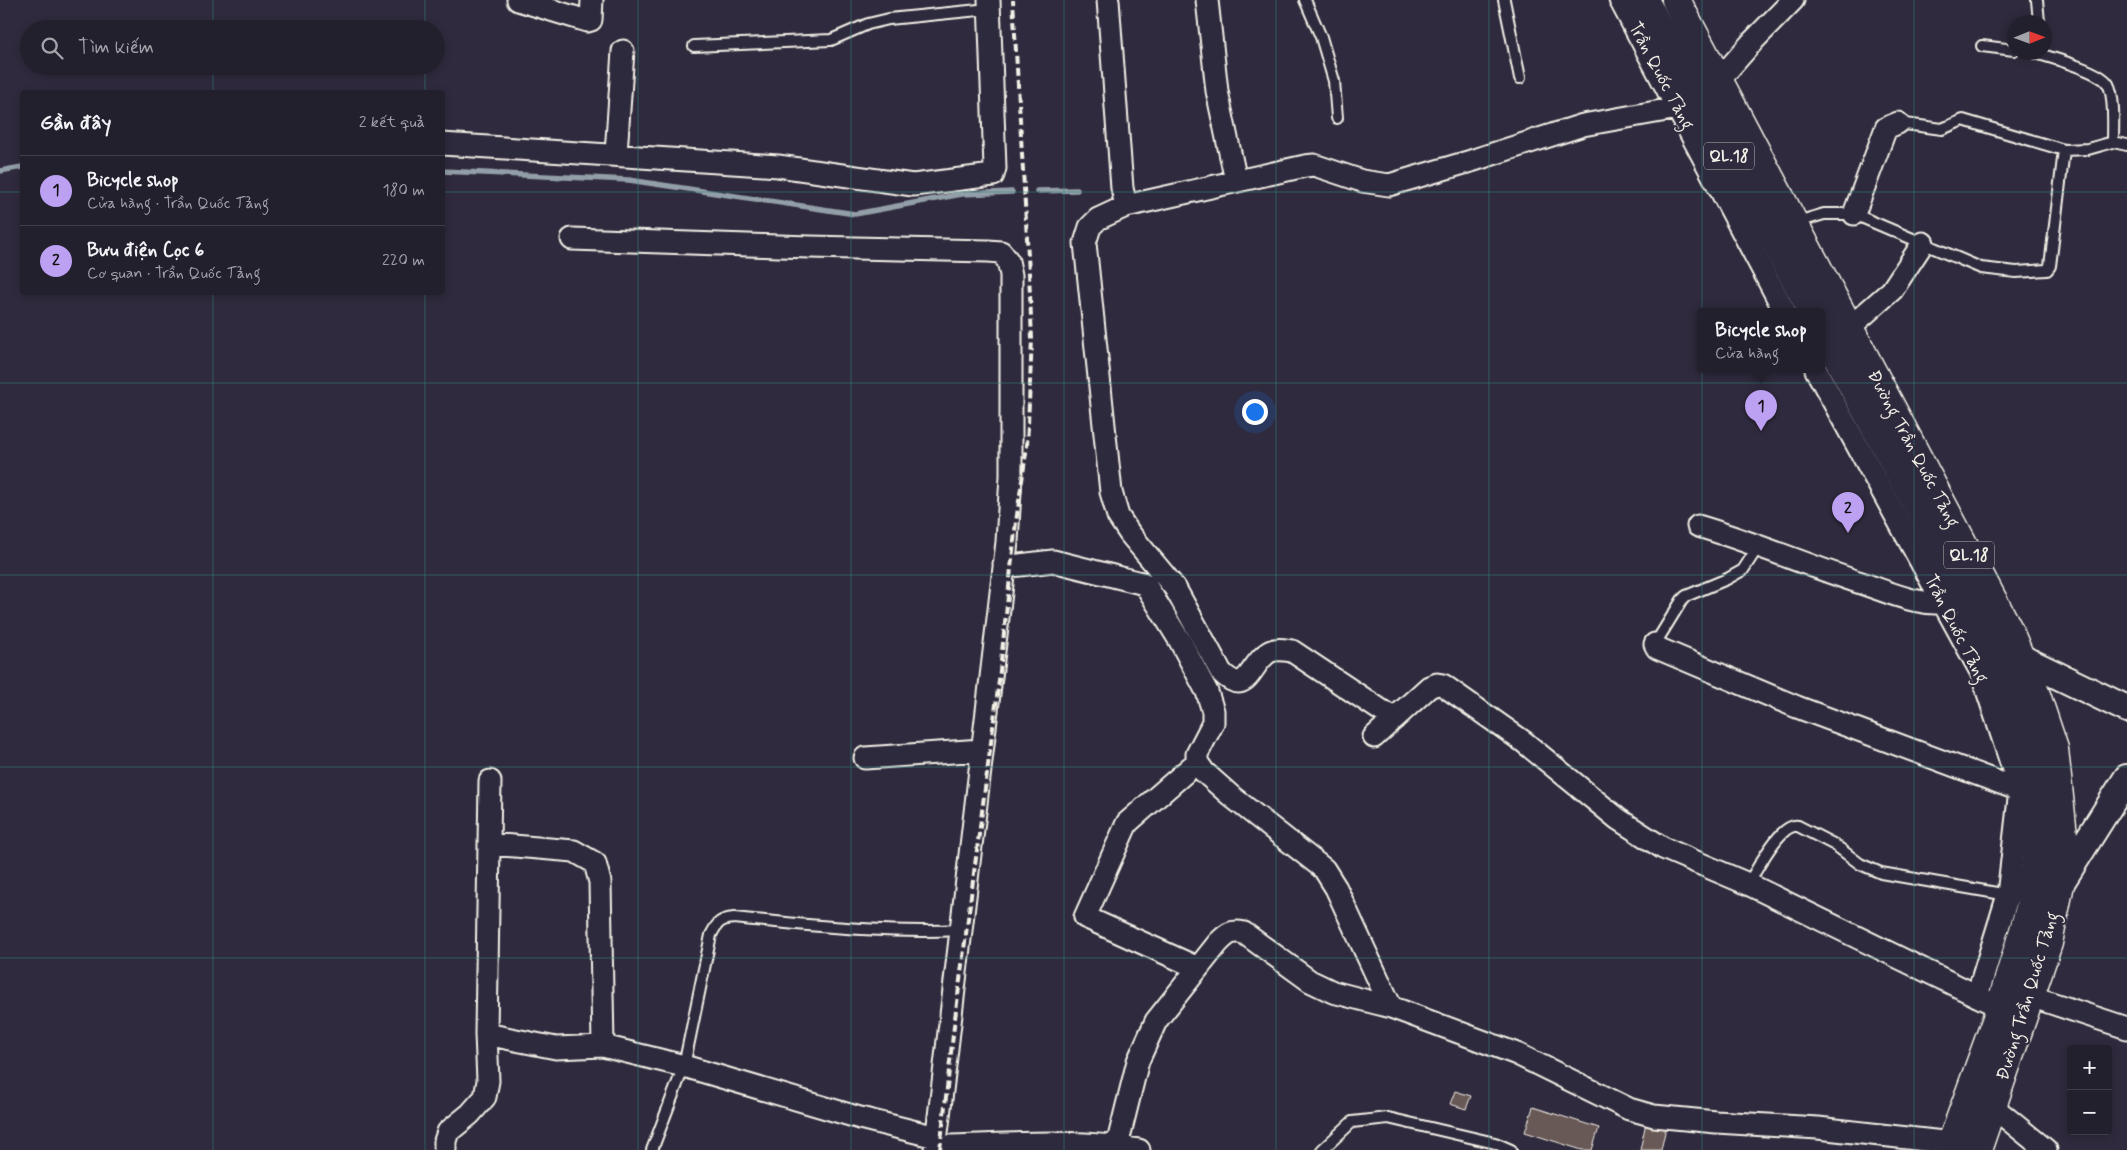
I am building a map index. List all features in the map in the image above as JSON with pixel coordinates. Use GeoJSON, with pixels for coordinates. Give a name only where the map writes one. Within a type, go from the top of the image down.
{"type":"FeatureCollection","features":[{"type":"Feature","properties":{"kind":"highway","name":"QL.18"},"geometry":{"type":"LineString","coordinates":[[1644,0],[1811,308]]}},
{"type":"Feature","properties":{"kind":"highway","name":"Đường Trần Quốc Tảng"},"geometry":{"type":"LineString","coordinates":[[1676,0],[2008,629],[2036,695],[2054,749],[2039,795],[2063,835],[2060,884],[2048,943],[1993,1107],[1959,1148]]}},
{"type":"Feature","properties":{"kind":"highway","name":"Đường Trần Quốc Tảng"},"geometry":{"type":"LineString","coordinates":[[1825,333],[2003,664],[2030,753],[2039,795],[2036,862],[2030,908],[1989,1002],[1959,1148]]}},
{"type":"Feature","properties":{"kind":"street"},"geometry":{"type":"LineString","coordinates":[[518,0],[587,21],[592,17],[592,0]]}},
{"type":"Feature","properties":{"kind":"street"},"geometry":{"type":"LineString","coordinates":[[1108,0],[1124,198]]}},
{"type":"Feature","properties":{"kind":"street"},"geometry":{"type":"LineString","coordinates":[[1207,0],[1217,91],[1236,182]]}},
{"type":"Feature","properties":{"kind":"street","name":"Trần Quốc Tảng"},"geometry":{"type":"LineString","coordinates":[[1620,0],[1783,308]]}},
{"type":"Feature","properties":{"kind":"street"},"geometry":{"type":"LineString","coordinates":[[1718,80],[1793,0]]}},
{"type":"Feature","properties":{"kind":"street"},"geometry":{"type":"LineString","coordinates":[[445,144],[778,166],[913,185],[993,175],[995,168],[989,4]]}},
{"type":"Feature","properties":{"kind":"street"},"geometry":{"type":"LineString","coordinates":[[616,154],[623,51]]}},
{"type":"Feature","properties":{"kind":"street"},"geometry":{"type":"LineString","coordinates":[[1394,719],[1292,651],[1281,649],[1268,652],[1244,680],[1237,683],[1230,681],[1221,672],[1175,588],[1130,534],[1118,516],[1111,492],[1085,243],[1090,228],[1124,198],[1236,182],[1314,165],[1362,181],[1389,185],[1583,125],[1678,108]]}},
{"type":"Feature","properties":{"kind":"street"},"geometry":{"type":"LineString","coordinates":[[1854,214],[1886,128],[1898,123]]}},
{"type":"Feature","properties":{"kind":"street"},"geometry":{"type":"LineString","coordinates":[[572,239],[1001,252],[1008,261],[1012,275],[1011,476],[1006,542],[936,1144]]}},
{"type":"Feature","properties":{"kind":"street"},"geometry":{"type":"LineString","coordinates":[[1849,328],[1892,290],[1923,243]]}},
{"type":"Feature","properties":{"kind":"street","name":"Trần Quốc Tảng"},"geometry":{"type":"LineString","coordinates":[[1818,373],[1914,546],[1942,604],[1981,672],[2039,795],[2008,895],[1989,1002]]}},
{"type":"Feature","properties":{"kind":"street"},"geometry":{"type":"LineString","coordinates":[[1698,526],[1914,601],[1942,604],[1969,600]]}},
{"type":"Feature","properties":{"kind":"street"},"geometry":{"type":"LineString","coordinates":[[1004,564],[1011,566],[1053,561],[1145,584],[1207,692],[1213,711],[1213,723],[1197,754],[1196,762],[1127,823],[1085,917],[1198,968]]}},
{"type":"Feature","properties":{"kind":"street"},"geometry":{"type":"LineString","coordinates":[[1655,644],[1657,648],[1797,707],[2039,795]]}},
{"type":"Feature","properties":{"kind":"street"},"geometry":{"type":"LineString","coordinates":[[2020,658],[2127,709]]}},
{"type":"Feature","properties":{"kind":"street"},"geometry":{"type":"LineString","coordinates":[[1374,737],[1429,687],[1437,684],[1444,685],[1524,742],[1625,824],[1663,848],[1748,884],[1989,1002]]}},
{"type":"Feature","properties":{"kind":"street"},"geometry":{"type":"LineString","coordinates":[[865,758],[982,750]]}},
{"type":"Feature","properties":{"kind":"street"},"geometry":{"type":"LineString","coordinates":[[1196,762],[1204,772],[1231,796],[1324,869],[1336,888],[1391,1007]]}},
{"type":"Feature","properties":{"kind":"street"},"geometry":{"type":"LineString","coordinates":[[2060,884],[2127,778]]}},
{"type":"Feature","properties":{"kind":"street"},"geometry":{"type":"LineString","coordinates":[[445,1150],[448,1132],[470,1114],[485,1097],[488,1081],[486,1034],[490,781]]}},
{"type":"Feature","properties":{"kind":"street"},"geometry":{"type":"LineString","coordinates":[[489,844],[574,851],[595,863],[600,882],[602,1046]]}},
{"type":"Feature","properties":{"kind":"street"},"geometry":{"type":"LineString","coordinates":[[1117,1146],[1138,1061],[1156,1021],[1218,943],[1228,933],[1235,931],[1244,933],[1310,981],[1333,992],[1391,1007],[1517,1054],[1629,1109],[1654,1116],[1818,1128],[1959,1148]]}},
{"type":"Feature","properties":{"kind":"street"},"geometry":{"type":"LineString","coordinates":[[2030,996],[2127,1028]]}},
{"type":"Feature","properties":{"kind":"street"},"geometry":{"type":"LineString","coordinates":[[486,1034],[556,1048],[602,1046],[684,1066],[860,1118],[941,1146],[1082,1144],[1117,1146],[1139,1150]]}},
{"type":"Feature","properties":{"kind":"street"},"geometry":{"type":"LineString","coordinates":[[1993,1107],[2046,1150]]}},
{"type":"Feature","properties":{"kind":"lane"},"geometry":{"type":"LineString","coordinates":[[1305,0],[1321,37],[1334,81],[1337,118]]}},
{"type":"Feature","properties":{"kind":"lane"},"geometry":{"type":"LineString","coordinates":[[1504,0],[1520,78]]}},
{"type":"Feature","properties":{"kind":"lane"},"geometry":{"type":"LineString","coordinates":[[2037,0],[2038,15]]}},
{"type":"Feature","properties":{"kind":"lane"},"geometry":{"type":"LineString","coordinates":[[694,46],[831,40],[868,24],[889,18],[989,4]]}},
{"type":"Feature","properties":{"kind":"lane"},"geometry":{"type":"LineString","coordinates":[[1982,46],[2007,49]]}},
{"type":"Feature","properties":{"kind":"lane"},"geometry":{"type":"LineString","coordinates":[[2052,57],[2097,75],[2107,82],[2110,92],[2114,142]]}},
{"type":"Feature","properties":{"kind":"lane"},"geometry":{"type":"LineString","coordinates":[[1898,123],[1942,129],[1963,120],[2064,150],[2088,149],[2114,142],[2127,145]]}},
{"type":"Feature","properties":{"kind":"lane"},"geometry":{"type":"LineString","coordinates":[[1794,223],[1824,214],[1854,214],[1981,268],[2016,272],[2047,270],[2050,266],[2064,150]]}},
{"type":"Feature","properties":{"kind":"lane"},"geometry":{"type":"LineString","coordinates":[[1655,644],[1686,596],[1727,579],[1743,570],[1758,547]]}},
{"type":"Feature","properties":{"kind":"lane"},"geometry":{"type":"LineString","coordinates":[[1748,884],[1773,844],[1788,827],[1793,825],[1835,845],[1860,864],[1881,873],[2008,895]]}},
{"type":"Feature","properties":{"kind":"lane"},"geometry":{"type":"LineString","coordinates":[[652,1150],[684,1066],[711,935],[717,923],[724,919],[734,918],[847,928],[925,932],[961,930]]}},
{"type":"Feature","properties":{"kind":"lane"},"geometry":{"type":"LineString","coordinates":[[1322,1150],[1352,1122],[1388,1118],[1495,1143],[1511,1150]]}},
{"type":"Feature","properties":{"kind":"building"},"geometry":{"type":"Polygon","coordinates":[[[1455,1091],[1471,1096],[1466,1109],[1450,1104],[1455,1091]]]}},
{"type":"Feature","properties":{"kind":"building"},"geometry":{"type":"Polygon","coordinates":[[[1533,1107],[1599,1128],[1592,1150],[1582,1150],[1525,1132],[1533,1107]]]}},
{"type":"Feature","properties":{"kind":"building"},"geometry":{"type":"Polygon","coordinates":[[[1647,1118],[1667,1123],[1661,1150],[1640,1150],[1647,1118]]]}},
{"type":"Feature","properties":{"kind":"waterway"},"geometry":{"type":"LineString","coordinates":[[0,171],[20,167]]}},
{"type":"Feature","properties":{"kind":"waterway"},"geometry":{"type":"LineString","coordinates":[[445,171],[629,180],[855,214],[962,194],[1012,192]]}},
{"type":"Feature","properties":{"kind":"waterway"},"geometry":{"type":"LineString","coordinates":[[1037,191],[1077,190]]}},
{"type":"Feature","properties":{"kind":"railway"},"geometry":{"type":"LineString","coordinates":[[940,1150],[954,1026],[998,689],[1016,522],[1027,446],[1032,339],[1013,0]]}},
{"type":"Feature","properties":{"kind":"place","name":"Bicycle shop"},"geometry":{"type":"Point","coordinates":[1761,431]}},
{"type":"Feature","properties":{"kind":"place","name":"Bưu điện Cọc 6"},"geometry":{"type":"Point","coordinates":[1848,533]}}]}
